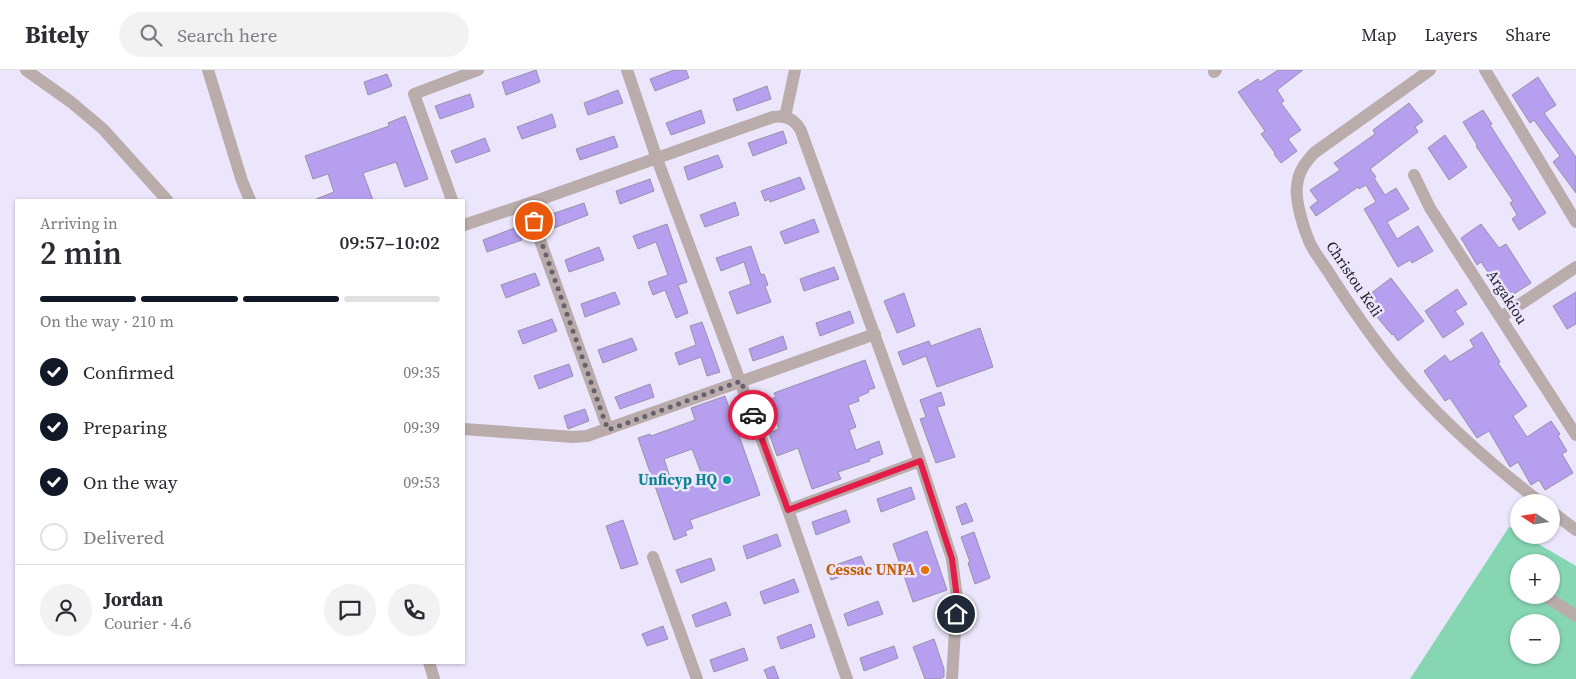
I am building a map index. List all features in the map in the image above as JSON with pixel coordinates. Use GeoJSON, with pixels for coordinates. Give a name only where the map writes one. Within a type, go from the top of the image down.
{"type":"FeatureCollection","features":[{"type":"Feature","properties":{"kind":"street"},"geometry":{"type":"LineString","coordinates":[[26,70],[103,129],[166,199]]}},
{"type":"Feature","properties":{"kind":"street"},"geometry":{"type":"LineString","coordinates":[[208,70],[242,182],[250,199]]}},
{"type":"Feature","properties":{"kind":"street"},"geometry":{"type":"LineString","coordinates":[[452,199],[414,94],[478,70]]}},
{"type":"Feature","properties":{"kind":"street"},"geometry":{"type":"LineString","coordinates":[[627,70],[657,158],[788,510],[846,679]]}},
{"type":"Feature","properties":{"kind":"street"},"geometry":{"type":"LineString","coordinates":[[785,117],[796,70]]}},
{"type":"Feature","properties":{"kind":"street","name":"Christou Keli"},"geometry":{"type":"LineString","coordinates":[[1430,70],[1314,153],[1299,174],[1296,186],[1297,197],[1309,241],[1376,342],[1413,388],[1449,424],[1531,494]]}},
{"type":"Feature","properties":{"kind":"street"},"geometry":{"type":"LineString","coordinates":[[1485,70],[1576,222]]}},
{"type":"Feature","properties":{"kind":"street"},"geometry":{"type":"LineString","coordinates":[[465,225],[773,117],[785,117],[795,121],[801,131],[920,461],[952,559],[956,578],[957,598],[952,679]]}},
{"type":"Feature","properties":{"kind":"street","name":"Argakiou"},"geometry":{"type":"LineString","coordinates":[[1414,175],[1430,208],[1576,435]]}},
{"type":"Feature","properties":{"kind":"street"},"geometry":{"type":"LineString","coordinates":[[527,204],[608,430]]}},
{"type":"Feature","properties":{"kind":"street"},"geometry":{"type":"LineString","coordinates":[[1500,317],[1576,267]]}},
{"type":"Feature","properties":{"kind":"street"},"geometry":{"type":"LineString","coordinates":[[465,429],[573,437],[586,436],[608,430],[874,334]]}},
{"type":"Feature","properties":{"kind":"street"},"geometry":{"type":"LineString","coordinates":[[788,510],[920,461]]}},
{"type":"Feature","properties":{"kind":"street"},"geometry":{"type":"LineString","coordinates":[[1560,518],[1576,530]]}},
{"type":"Feature","properties":{"kind":"street"},"geometry":{"type":"LineString","coordinates":[[653,557],[697,679]]}},
{"type":"Feature","properties":{"kind":"street"},"geometry":{"type":"LineString","coordinates":[[1558,604],[1576,616]]}},
{"type":"Feature","properties":{"kind":"street"},"geometry":{"type":"LineString","coordinates":[[429,664],[434,679]]}},
{"type":"Feature","properties":{"kind":"green space"},"geometry":{"type":"Polygon","coordinates":[[[1509,527],[1510,544],[1538,544],[1555,554],[1510,554],[1510,604],[1560,604],[1560,557],[1576,566],[1576,679],[1410,679],[1509,527]]]}},
{"type":"Feature","properties":{"kind":"building"},"geometry":{"type":"Polygon","coordinates":[[[536,70],[540,82],[506,95],[502,82],[536,70]]]}},
{"type":"Feature","properties":{"kind":"building"},"geometry":{"type":"Polygon","coordinates":[[[674,70],[686,70],[689,78],[655,91],[650,79],[674,70]]]}},
{"type":"Feature","properties":{"kind":"building"},"geometry":{"type":"Polygon","coordinates":[[[1278,70],[1303,70],[1277,90],[1284,101],[1281,103],[1301,130],[1288,139],[1297,151],[1281,163],[1261,134],[1265,131],[1238,92],[1258,79],[1260,82],[1278,70]]]}},
{"type":"Feature","properties":{"kind":"building"},"geometry":{"type":"Polygon","coordinates":[[[387,74],[392,86],[368,95],[364,82],[387,74]]]}},
{"type":"Feature","properties":{"kind":"building"},"geometry":{"type":"Polygon","coordinates":[[[1538,77],[1556,105],[1544,113],[1576,157],[1576,193],[1553,162],[1560,156],[1534,120],[1530,123],[1512,95],[1538,77]]]}},
{"type":"Feature","properties":{"kind":"building"},"geometry":{"type":"Polygon","coordinates":[[[767,86],[771,99],[737,111],[733,99],[767,86]]]}},
{"type":"Feature","properties":{"kind":"building"},"geometry":{"type":"Polygon","coordinates":[[[618,90],[623,103],[588,115],[584,103],[618,90]]]}},
{"type":"Feature","properties":{"kind":"building"},"geometry":{"type":"Polygon","coordinates":[[[470,94],[474,107],[440,119],[435,106],[470,94]]]}},
{"type":"Feature","properties":{"kind":"building"},"geometry":{"type":"Polygon","coordinates":[[[1409,103],[1423,121],[1415,127],[1418,132],[1370,169],[1385,195],[1396,188],[1409,209],[1387,222],[1397,239],[1418,226],[1433,251],[1412,263],[1410,260],[1398,267],[1364,209],[1376,202],[1366,185],[1359,189],[1358,187],[1316,216],[1310,207],[1318,201],[1310,190],[1340,170],[1334,163],[1375,134],[1373,130],[1409,103]]]}},
{"type":"Feature","properties":{"kind":"building"},"geometry":{"type":"Polygon","coordinates":[[[701,110],[705,123],[671,135],[666,123],[701,110]]]}},
{"type":"Feature","properties":{"kind":"building"},"geometry":{"type":"Polygon","coordinates":[[[1483,110],[1492,124],[1490,125],[1546,213],[1519,230],[1512,219],[1517,215],[1510,203],[1513,201],[1476,146],[1463,122],[1483,110]]]}},
{"type":"Feature","properties":{"kind":"building"},"geometry":{"type":"Polygon","coordinates":[[[552,114],[556,127],[522,139],[517,127],[552,114]]]}},
{"type":"Feature","properties":{"kind":"building"},"geometry":{"type":"Polygon","coordinates":[[[405,116],[428,179],[405,187],[396,162],[363,173],[373,199],[316,199],[334,192],[328,174],[313,179],[305,156],[389,126],[388,123],[405,116]]]}},
{"type":"Feature","properties":{"kind":"building"},"geometry":{"type":"Polygon","coordinates":[[[783,131],[787,143],[753,156],[748,143],[783,131]]]}},
{"type":"Feature","properties":{"kind":"building"},"geometry":{"type":"Polygon","coordinates":[[[1445,135],[1467,167],[1449,180],[1428,148],[1445,135]]]}},
{"type":"Feature","properties":{"kind":"building"},"geometry":{"type":"Polygon","coordinates":[[[614,136],[618,147],[580,160],[576,149],[614,136]]]}},
{"type":"Feature","properties":{"kind":"building"},"geometry":{"type":"Polygon","coordinates":[[[485,138],[490,151],[456,163],[451,151],[485,138]]]}},
{"type":"Feature","properties":{"kind":"building"},"geometry":{"type":"Polygon","coordinates":[[[718,155],[723,167],[688,180],[684,167],[718,155]]]}},
{"type":"Feature","properties":{"kind":"building"},"geometry":{"type":"Polygon","coordinates":[[[800,177],[805,189],[770,202],[769,199],[765,201],[761,191],[800,177]]]}},
{"type":"Feature","properties":{"kind":"building"},"geometry":{"type":"Polygon","coordinates":[[[650,179],[654,191],[620,204],[616,191],[650,179]]]}},
{"type":"Feature","properties":{"kind":"building"},"geometry":{"type":"Polygon","coordinates":[[[735,202],[739,215],[705,227],[700,215],[735,202]]]}},
{"type":"Feature","properties":{"kind":"building"},"geometry":{"type":"Polygon","coordinates":[[[584,203],[588,215],[554,228],[549,215],[584,203]]]}},
{"type":"Feature","properties":{"kind":"building"},"geometry":{"type":"Polygon","coordinates":[[[814,219],[819,232],[785,244],[780,232],[814,219]]]}},
{"type":"Feature","properties":{"kind":"building"},"geometry":{"type":"Polygon","coordinates":[[[667,224],[687,282],[678,285],[688,313],[676,318],[665,290],[653,295],[648,282],[668,275],[656,242],[638,249],[633,236],[667,224]]]}},
{"type":"Feature","properties":{"kind":"building"},"geometry":{"type":"Polygon","coordinates":[[[1481,224],[1499,248],[1506,244],[1531,283],[1506,299],[1481,262],[1477,265],[1461,238],[1481,224]]]}},
{"type":"Feature","properties":{"kind":"building"},"geometry":{"type":"Polygon","coordinates":[[[517,227],[522,240],[487,252],[483,240],[517,227]]]}},
{"type":"Feature","properties":{"kind":"building"},"geometry":{"type":"Polygon","coordinates":[[[751,246],[761,275],[764,274],[768,285],[765,286],[771,302],[737,314],[729,292],[751,284],[744,262],[721,271],[716,258],[751,246]]]}},
{"type":"Feature","properties":{"kind":"building"},"geometry":{"type":"Polygon","coordinates":[[[599,247],[604,260],[569,272],[565,260],[599,247]]]}},
{"type":"Feature","properties":{"kind":"building"},"geometry":{"type":"Polygon","coordinates":[[[834,267],[839,279],[804,291],[800,279],[834,267]]]}},
{"type":"Feature","properties":{"kind":"building"},"geometry":{"type":"Polygon","coordinates":[[[535,273],[540,285],[506,298],[501,285],[535,273]]]}},
{"type":"Feature","properties":{"kind":"building"},"geometry":{"type":"Polygon","coordinates":[[[1391,278],[1424,321],[1398,341],[1361,301],[1391,278]]]}},
{"type":"Feature","properties":{"kind":"building"},"geometry":{"type":"Polygon","coordinates":[[[1457,289],[1467,304],[1455,311],[1464,324],[1443,338],[1425,311],[1457,289]]]}},
{"type":"Feature","properties":{"kind":"building"},"geometry":{"type":"Polygon","coordinates":[[[615,292],[620,304],[585,317],[581,304],[615,292]]]}},
{"type":"Feature","properties":{"kind":"building"},"geometry":{"type":"Polygon","coordinates":[[[1576,292],[1576,324],[1567,329],[1553,306],[1576,292]]]}},
{"type":"Feature","properties":{"kind":"building"},"geometry":{"type":"Polygon","coordinates":[[[904,293],[915,326],[897,333],[884,301],[904,293]]]}},
{"type":"Feature","properties":{"kind":"building"},"geometry":{"type":"Polygon","coordinates":[[[850,311],[854,323],[820,336],[816,323],[850,311]]]}},
{"type":"Feature","properties":{"kind":"building"},"geometry":{"type":"Polygon","coordinates":[[[552,319],[557,331],[523,344],[518,331],[552,319]]]}},
{"type":"Feature","properties":{"kind":"building"},"geometry":{"type":"Polygon","coordinates":[[[702,322],[720,372],[707,376],[701,357],[679,365],[675,353],[696,345],[690,326],[702,322]]]}},
{"type":"Feature","properties":{"kind":"building"},"geometry":{"type":"Polygon","coordinates":[[[980,328],[993,367],[937,387],[926,356],[903,365],[898,352],[929,341],[931,346],[980,328]]]}},
{"type":"Feature","properties":{"kind":"building"},"geometry":{"type":"Polygon","coordinates":[[[1482,332],[1500,362],[1498,363],[1527,406],[1513,416],[1527,437],[1551,421],[1560,434],[1558,436],[1567,451],[1562,454],[1573,473],[1545,490],[1539,480],[1531,485],[1518,462],[1510,467],[1489,431],[1477,438],[1450,398],[1445,401],[1424,371],[1445,355],[1450,362],[1474,347],[1470,340],[1482,332]]]}},
{"type":"Feature","properties":{"kind":"building"},"geometry":{"type":"Polygon","coordinates":[[[783,336],[787,349],[753,361],[749,349],[783,336]]]}},
{"type":"Feature","properties":{"kind":"building"},"geometry":{"type":"Polygon","coordinates":[[[632,338],[637,350],[603,363],[598,350],[632,338]]]}},
{"type":"Feature","properties":{"kind":"building"},"geometry":{"type":"Polygon","coordinates":[[[865,360],[875,388],[868,390],[869,392],[858,397],[859,401],[848,405],[856,427],[849,430],[856,450],[879,441],[883,454],[869,459],[870,461],[838,472],[841,479],[812,489],[798,448],[777,456],[769,433],[779,429],[768,400],[776,397],[774,393],[865,360]]]}},
{"type":"Feature","properties":{"kind":"building"},"geometry":{"type":"Polygon","coordinates":[[[569,364],[573,376],[539,389],[534,376],[569,364]]]}},
{"type":"Feature","properties":{"kind":"building"},"geometry":{"type":"Polygon","coordinates":[[[650,384],[654,397],[620,409],[615,397],[650,384]]]}},
{"type":"Feature","properties":{"kind":"building"},"geometry":{"type":"Polygon","coordinates":[[[941,392],[945,405],[937,407],[955,457],[936,463],[920,419],[926,417],[920,400],[941,392]]]}},
{"type":"Feature","properties":{"kind":"building","name":"Unficyp HQ"},"geometry":{"type":"Polygon","coordinates":[[[725,396],[760,495],[690,520],[693,528],[685,531],[687,535],[674,540],[638,438],[650,434],[651,436],[695,420],[691,408],[725,396]],[[692,449],[664,459],[675,492],[700,484],[697,477],[702,475],[692,449]]]}},
{"type":"Feature","properties":{"kind":"building"},"geometry":{"type":"Polygon","coordinates":[[[585,409],[589,421],[568,429],[564,416],[585,409]]]}},
{"type":"Feature","properties":{"kind":"building"},"geometry":{"type":"Polygon","coordinates":[[[911,487],[915,499],[881,512],[877,499],[911,487]]]}},
{"type":"Feature","properties":{"kind":"building"},"geometry":{"type":"Polygon","coordinates":[[[966,503],[973,521],[962,525],[956,507],[966,503]]]}},
{"type":"Feature","properties":{"kind":"building"},"geometry":{"type":"Polygon","coordinates":[[[846,510],[850,522],[816,535],[812,522],[846,510]]]}},
{"type":"Feature","properties":{"kind":"building"},"geometry":{"type":"Polygon","coordinates":[[[623,520],[638,564],[621,569],[606,526],[623,520]]]}},
{"type":"Feature","properties":{"kind":"building"},"geometry":{"type":"Polygon","coordinates":[[[927,531],[947,590],[913,602],[893,544],[927,531]]]}},
{"type":"Feature","properties":{"kind":"building"},"geometry":{"type":"Polygon","coordinates":[[[974,532],[990,578],[975,584],[961,537],[974,532]]]}},
{"type":"Feature","properties":{"kind":"building"},"geometry":{"type":"Polygon","coordinates":[[[777,534],[781,546],[747,559],[743,546],[777,534]]]}},
{"type":"Feature","properties":{"kind":"building"},"geometry":{"type":"Polygon","coordinates":[[[861,556],[866,568],[831,580],[827,568],[861,556]]]}},
{"type":"Feature","properties":{"kind":"building"},"geometry":{"type":"Polygon","coordinates":[[[711,558],[715,570],[681,583],[676,570],[711,558]]]}},
{"type":"Feature","properties":{"kind":"building"},"geometry":{"type":"Polygon","coordinates":[[[794,579],[799,592],[764,604],[760,592],[794,579]]]}},
{"type":"Feature","properties":{"kind":"building"},"geometry":{"type":"Polygon","coordinates":[[[878,601],[883,614],[848,626],[844,614],[878,601]]]}},
{"type":"Feature","properties":{"kind":"building"},"geometry":{"type":"Polygon","coordinates":[[[726,602],[731,615],[696,627],[692,615],[726,602]]]}},
{"type":"Feature","properties":{"kind":"building"},"geometry":{"type":"Polygon","coordinates":[[[811,624],[815,637],[781,649],[777,637],[811,624]]]}},
{"type":"Feature","properties":{"kind":"building"},"geometry":{"type":"Polygon","coordinates":[[[663,626],[668,639],[647,646],[642,634],[663,626]]]}},
{"type":"Feature","properties":{"kind":"building"},"geometry":{"type":"Polygon","coordinates":[[[934,639],[944,669],[944,677],[925,679],[913,647],[934,639]]]}},
{"type":"Feature","properties":{"kind":"building"},"geometry":{"type":"Polygon","coordinates":[[[894,646],[898,658],[864,671],[860,658],[894,646]]]}},
{"type":"Feature","properties":{"kind":"building"},"geometry":{"type":"Polygon","coordinates":[[[744,648],[748,660],[714,672],[710,660],[744,648]]]}},
{"type":"Feature","properties":{"kind":"building"},"geometry":{"type":"Polygon","coordinates":[[[774,666],[779,679],[768,679],[764,670],[774,666]]]}},
{"type":"Feature","properties":{"kind":"way so far"},"geometry":{"type":"LineString","coordinates":[[534,221],[608,430],[741,381],[753,415]]}},
{"type":"Feature","properties":{"kind":"place","name":"Unficyp HQ"},"geometry":{"type":"Point","coordinates":[727,480]}},
{"type":"Feature","properties":{"kind":"place","name":"Cessac UNPA"},"geometry":{"type":"Point","coordinates":[925,570]}},
{"type":"Feature","properties":{"kind":"route"},"geometry":{"type":"LineString","coordinates":[[753,415],[788,510],[920,461],[952,559],[956,578],[956,614]]}}]}
